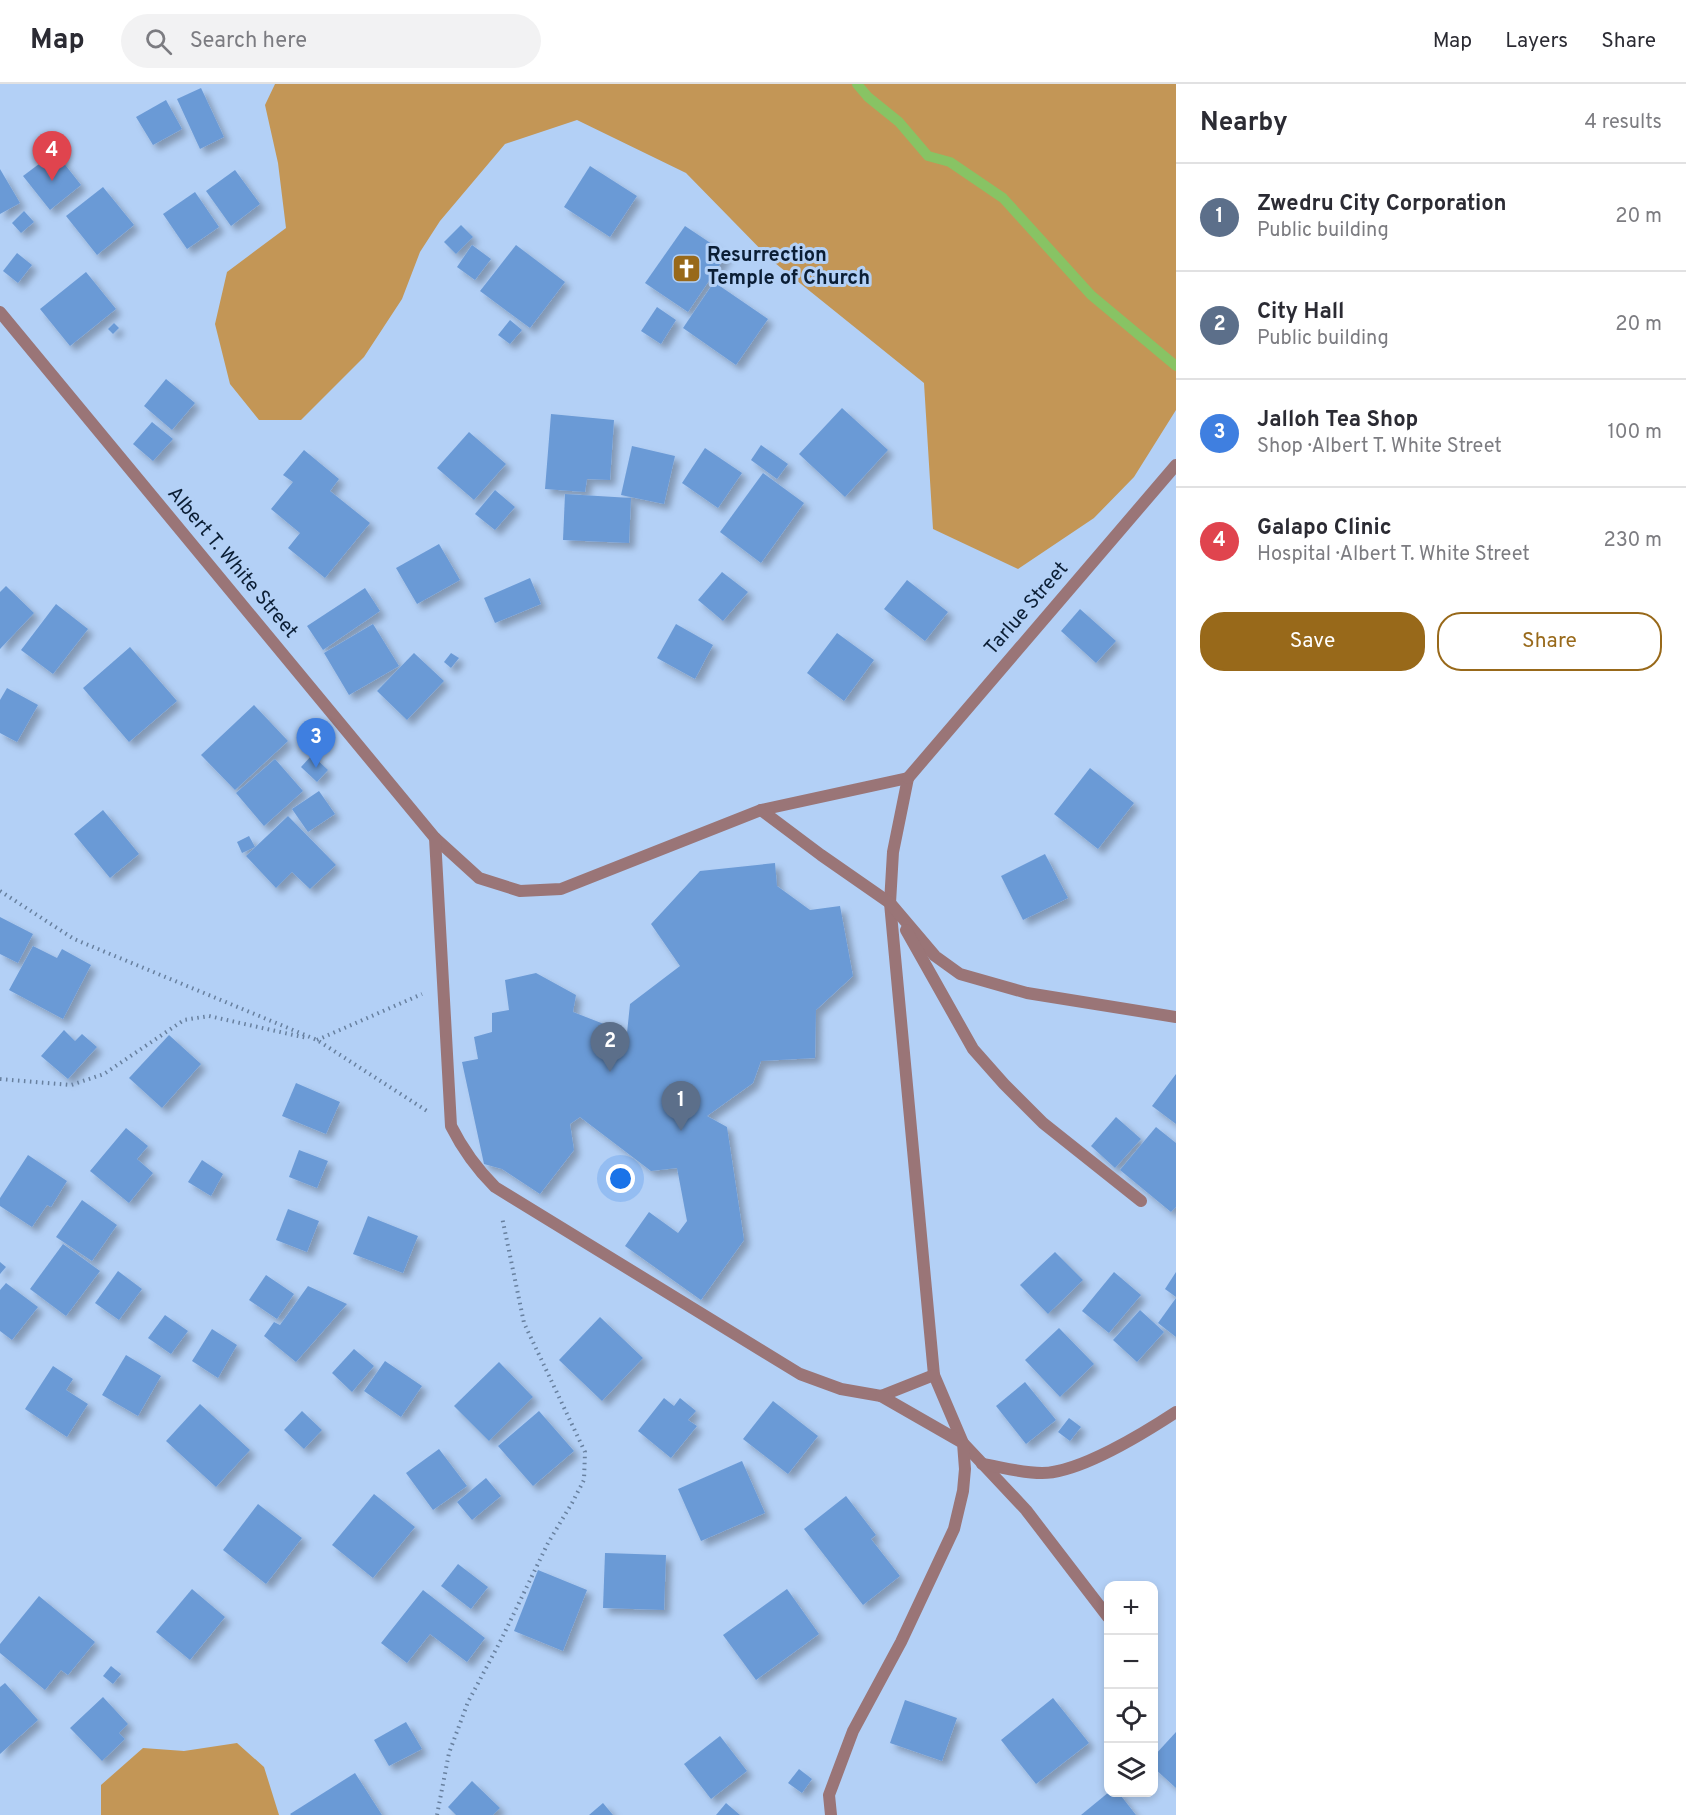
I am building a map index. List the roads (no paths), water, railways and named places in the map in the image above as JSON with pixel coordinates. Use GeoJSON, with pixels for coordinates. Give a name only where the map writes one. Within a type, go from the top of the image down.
{"type":"FeatureCollection","features":[{"type":"Feature","properties":{"kind":"street","name":"Albert T. White Street"},"geometry":{"type":"LineString","coordinates":[[0,312],[435,838],[479,878],[520,891],[561,889],[761,810],[908,778]]}},
{"type":"Feature","properties":{"kind":"street","name":"Tarlue Street"},"geometry":{"type":"LineString","coordinates":[[908,778],[1176,465]]}},
{"type":"Feature","properties":{"kind":"street"},"geometry":{"type":"LineString","coordinates":[[831,1815],[829,1796],[853,1731],[901,1642],[954,1529],[963,1491],[965,1469],[963,1443],[934,1375],[890,903],[893,852],[908,778]]}},
{"type":"Feature","properties":{"kind":"street"},"geometry":{"type":"LineString","coordinates":[[761,810],[890,903],[935,956],[960,974],[1027,993],[1176,1017]]}},
{"type":"Feature","properties":{"kind":"street"},"geometry":{"type":"LineString","coordinates":[[435,838],[451,1126],[476,1167],[495,1187],[800,1374],[842,1389],[881,1396],[963,1443],[1026,1510],[1104,1612]]}},
{"type":"Feature","properties":{"kind":"street"},"geometry":{"type":"LineString","coordinates":[[890,903],[973,1048],[1004,1084],[1043,1123],[1141,1201]]}},
{"type":"Feature","properties":{"kind":"street"},"geometry":{"type":"LineString","coordinates":[[881,1396],[934,1375]]}},
{"type":"Feature","properties":{"kind":"street"},"geometry":{"type":"LineString","coordinates":[[982,1464],[1043,1473],[1072,1467],[1133,1439],[1176,1412]]}},
{"type":"Feature","properties":{"kind":"waterway"},"geometry":{"type":"LineString","coordinates":[[857,84],[868,97],[899,122],[928,156],[950,162],[1003,198],[1091,295],[1176,366]]}},
{"type":"Feature","properties":{"kind":"place","name":"Galapo Clinic"},"geometry":{"type":"Point","coordinates":[52,181]}},
{"type":"Feature","properties":{"kind":"place","name":"Resurrection Temple of Church"},"geometry":{"type":"Point","coordinates":[686,268]}},
{"type":"Feature","properties":{"kind":"place","name":"Jalloh Tea Shop"},"geometry":{"type":"Point","coordinates":[316,768]}},
{"type":"Feature","properties":{"kind":"place","name":"City Hall"},"geometry":{"type":"Point","coordinates":[610,1072]}},
{"type":"Feature","properties":{"kind":"place","name":"Zwedru City Corporation"},"geometry":{"type":"Point","coordinates":[681,1131]}}]}
